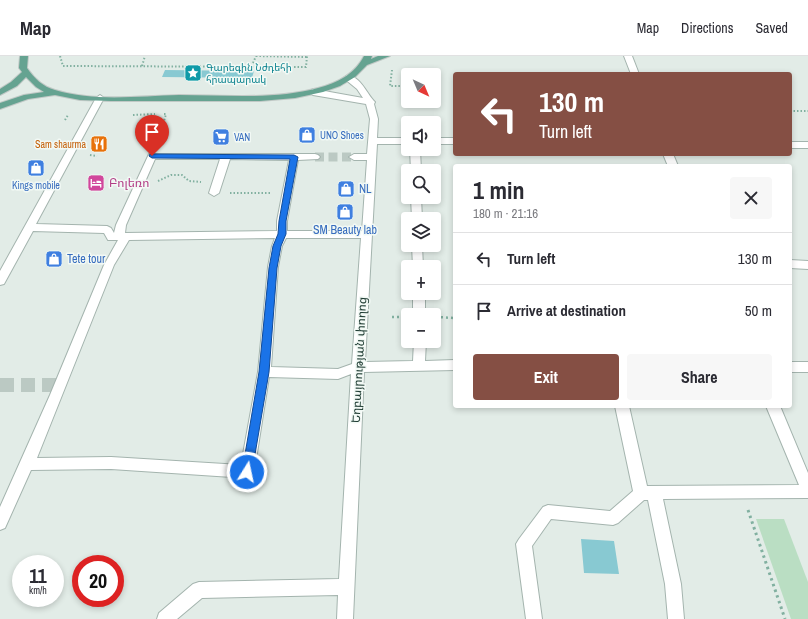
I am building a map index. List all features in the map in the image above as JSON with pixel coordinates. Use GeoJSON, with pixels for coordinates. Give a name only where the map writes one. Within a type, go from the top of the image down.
{"type":"FeatureCollection","features":[{"type":"Feature","properties":{"kind":"main road"},"geometry":{"type":"LineString","coordinates":[[21,57],[22,68],[38,86],[53,93],[77,97],[100,98],[282,97],[313,92],[331,87],[349,78],[367,59],[386,56]]}},
{"type":"Feature","properties":{"kind":"main road"},"geometry":{"type":"LineString","coordinates":[[0,92],[14,84],[26,73]]}},
{"type":"Feature","properties":{"kind":"main road"},"geometry":{"type":"LineString","coordinates":[[0,106],[27,97],[53,93]]}},
{"type":"Feature","properties":{"kind":"street"},"geometry":{"type":"LineString","coordinates":[[628,56],[633,72]]}},
{"type":"Feature","properties":{"kind":"street","name":"Եղբայրության փողոց"},"geometry":{"type":"LineString","coordinates":[[345,619],[358,367],[374,119],[371,102],[362,89],[349,78]]}},
{"type":"Feature","properties":{"kind":"street"},"geometry":{"type":"LineString","coordinates":[[313,92],[371,102]]}},
{"type":"Feature","properties":{"kind":"street"},"geometry":{"type":"LineString","coordinates":[[0,281],[100,98]]}},
{"type":"Feature","properties":{"kind":"street"},"geometry":{"type":"LineString","coordinates":[[373,141],[401,141]]}},
{"type":"Feature","properties":{"kind":"street"},"geometry":{"type":"LineString","coordinates":[[441,141],[453,141]]}},
{"type":"Feature","properties":{"kind":"street"},"geometry":{"type":"LineString","coordinates":[[792,145],[808,145]]}},
{"type":"Feature","properties":{"kind":"street"},"geometry":{"type":"LineString","coordinates":[[0,523],[28,464],[62,385],[109,265],[122,237],[121,225],[152,156],[315,157]]}},
{"type":"Feature","properties":{"kind":"street"},"geometry":{"type":"LineString","coordinates":[[214,193],[226,156]]}},
{"type":"Feature","properties":{"kind":"street"},"geometry":{"type":"LineString","coordinates":[[28,464],[111,463],[247,472],[264,372],[273,268],[277,246],[282,234],[287,193],[294,157]]}},
{"type":"Feature","properties":{"kind":"street"},"geometry":{"type":"LineString","coordinates":[[354,157],[372,157]]}},
{"type":"Feature","properties":{"kind":"street"},"geometry":{"type":"LineString","coordinates":[[29,227],[107,230],[112,237],[282,234],[367,235]]}},
{"type":"Feature","properties":{"kind":"street"},"geometry":{"type":"LineString","coordinates":[[792,264],[808,265]]}},
{"type":"Feature","properties":{"kind":"street"},"geometry":{"type":"LineString","coordinates":[[419,365],[420,348]]}},
{"type":"Feature","properties":{"kind":"street"},"geometry":{"type":"LineString","coordinates":[[264,372],[338,374],[358,367],[453,365]]}},
{"type":"Feature","properties":{"kind":"street"},"geometry":{"type":"LineString","coordinates":[[792,367],[808,367]]}},
{"type":"Feature","properties":{"kind":"street"},"geometry":{"type":"LineString","coordinates":[[623,408],[673,584],[676,619]]}},
{"type":"Feature","properties":{"kind":"street"},"geometry":{"type":"LineString","coordinates":[[534,619],[524,544],[548,512],[614,518],[648,493],[808,490],[774,408]]}},
{"type":"Feature","properties":{"kind":"street"},"geometry":{"type":"LineString","coordinates":[[165,619],[199,590],[347,587]]}},
{"type":"Feature","properties":{"kind":"path"},"geometry":{"type":"LineString","coordinates":[[60,56],[63,66],[306,67],[307,56],[256,56],[253,64]]}},
{"type":"Feature","properties":{"kind":"path"},"geometry":{"type":"LineString","coordinates":[[142,66],[145,56]]}},
{"type":"Feature","properties":{"kind":"path"},"geometry":{"type":"LineString","coordinates":[[392,70],[390,86],[401,86]]}},
{"type":"Feature","properties":{"kind":"path"},"geometry":{"type":"LineString","coordinates":[[792,111],[808,111]]}},
{"type":"Feature","properties":{"kind":"path"},"geometry":{"type":"LineString","coordinates":[[133,115],[166,114],[164,121]]}},
{"type":"Feature","properties":{"kind":"path"},"geometry":{"type":"LineString","coordinates":[[65,120],[68,115]]}},
{"type":"Feature","properties":{"kind":"path"},"geometry":{"type":"LineString","coordinates":[[90,155],[97,156]]}},
{"type":"Feature","properties":{"kind":"path"},"geometry":{"type":"LineString","coordinates":[[140,184],[154,183],[171,175],[182,175],[189,181],[218,182]]}},
{"type":"Feature","properties":{"kind":"path"},"geometry":{"type":"LineString","coordinates":[[214,193],[287,193]]}},
{"type":"Feature","properties":{"kind":"path"},"geometry":{"type":"LineString","coordinates":[[392,317],[401,317]]}},
{"type":"Feature","properties":{"kind":"path"},"geometry":{"type":"LineString","coordinates":[[441,317],[453,318]]}},
{"type":"Feature","properties":{"kind":"path"},"geometry":{"type":"LineString","coordinates":[[741,491],[786,619]]}},
{"type":"Feature","properties":{"kind":"green space"},"geometry":{"type":"Polygon","coordinates":[[[756,519],[784,519],[808,582],[808,619],[791,619],[756,519]]]}},
{"type":"Feature","properties":{"kind":"water"},"geometry":{"type":"Polygon","coordinates":[[[165,70],[254,71],[252,78],[162,77],[165,70]]]}},
{"type":"Feature","properties":{"kind":"water"},"geometry":{"type":"Polygon","coordinates":[[[581,539],[614,541],[619,574],[584,573],[581,539]]]}},
{"type":"Feature","properties":{"kind":"tunnel"},"geometry":{"type":"LineString","coordinates":[[315,157],[354,157]]}},
{"type":"Feature","properties":{"kind":"tunnel"},"geometry":{"type":"LineString","coordinates":[[0,385],[62,385]]}},
{"type":"Feature","properties":{"kind":"place","name":"Գարեգին Նժդեհի հրապարակ"},"geometry":{"type":"Point","coordinates":[193,73]}},
{"type":"Feature","properties":{"kind":"place","name":"UNO Shoes"},"geometry":{"type":"Point","coordinates":[307,135]}},
{"type":"Feature","properties":{"kind":"place","name":"VAN"},"geometry":{"type":"Point","coordinates":[221,137]}},
{"type":"Feature","properties":{"kind":"place","name":"Sam shaurma"},"geometry":{"type":"Point","coordinates":[99,144]}},
{"type":"Feature","properties":{"kind":"place","name":"Kings mobile"},"geometry":{"type":"Point","coordinates":[36,168]}},
{"type":"Feature","properties":{"kind":"place","name":"Բոլեռո"},"geometry":{"type":"Point","coordinates":[96,183]}},
{"type":"Feature","properties":{"kind":"place","name":"NL"},"geometry":{"type":"Point","coordinates":[346,189]}},
{"type":"Feature","properties":{"kind":"place","name":"SM Beauty lab"},"geometry":{"type":"Point","coordinates":[345,212]}},
{"type":"Feature","properties":{"kind":"place","name":"Tete tour"},"geometry":{"type":"Point","coordinates":[54,259]}},
{"type":"Feature","properties":{"kind":"route"},"geometry":{"type":"LineString","coordinates":[[152,156],[294,157],[282,221],[282,234],[277,246],[273,268],[264,372],[247,472]]}}]}
